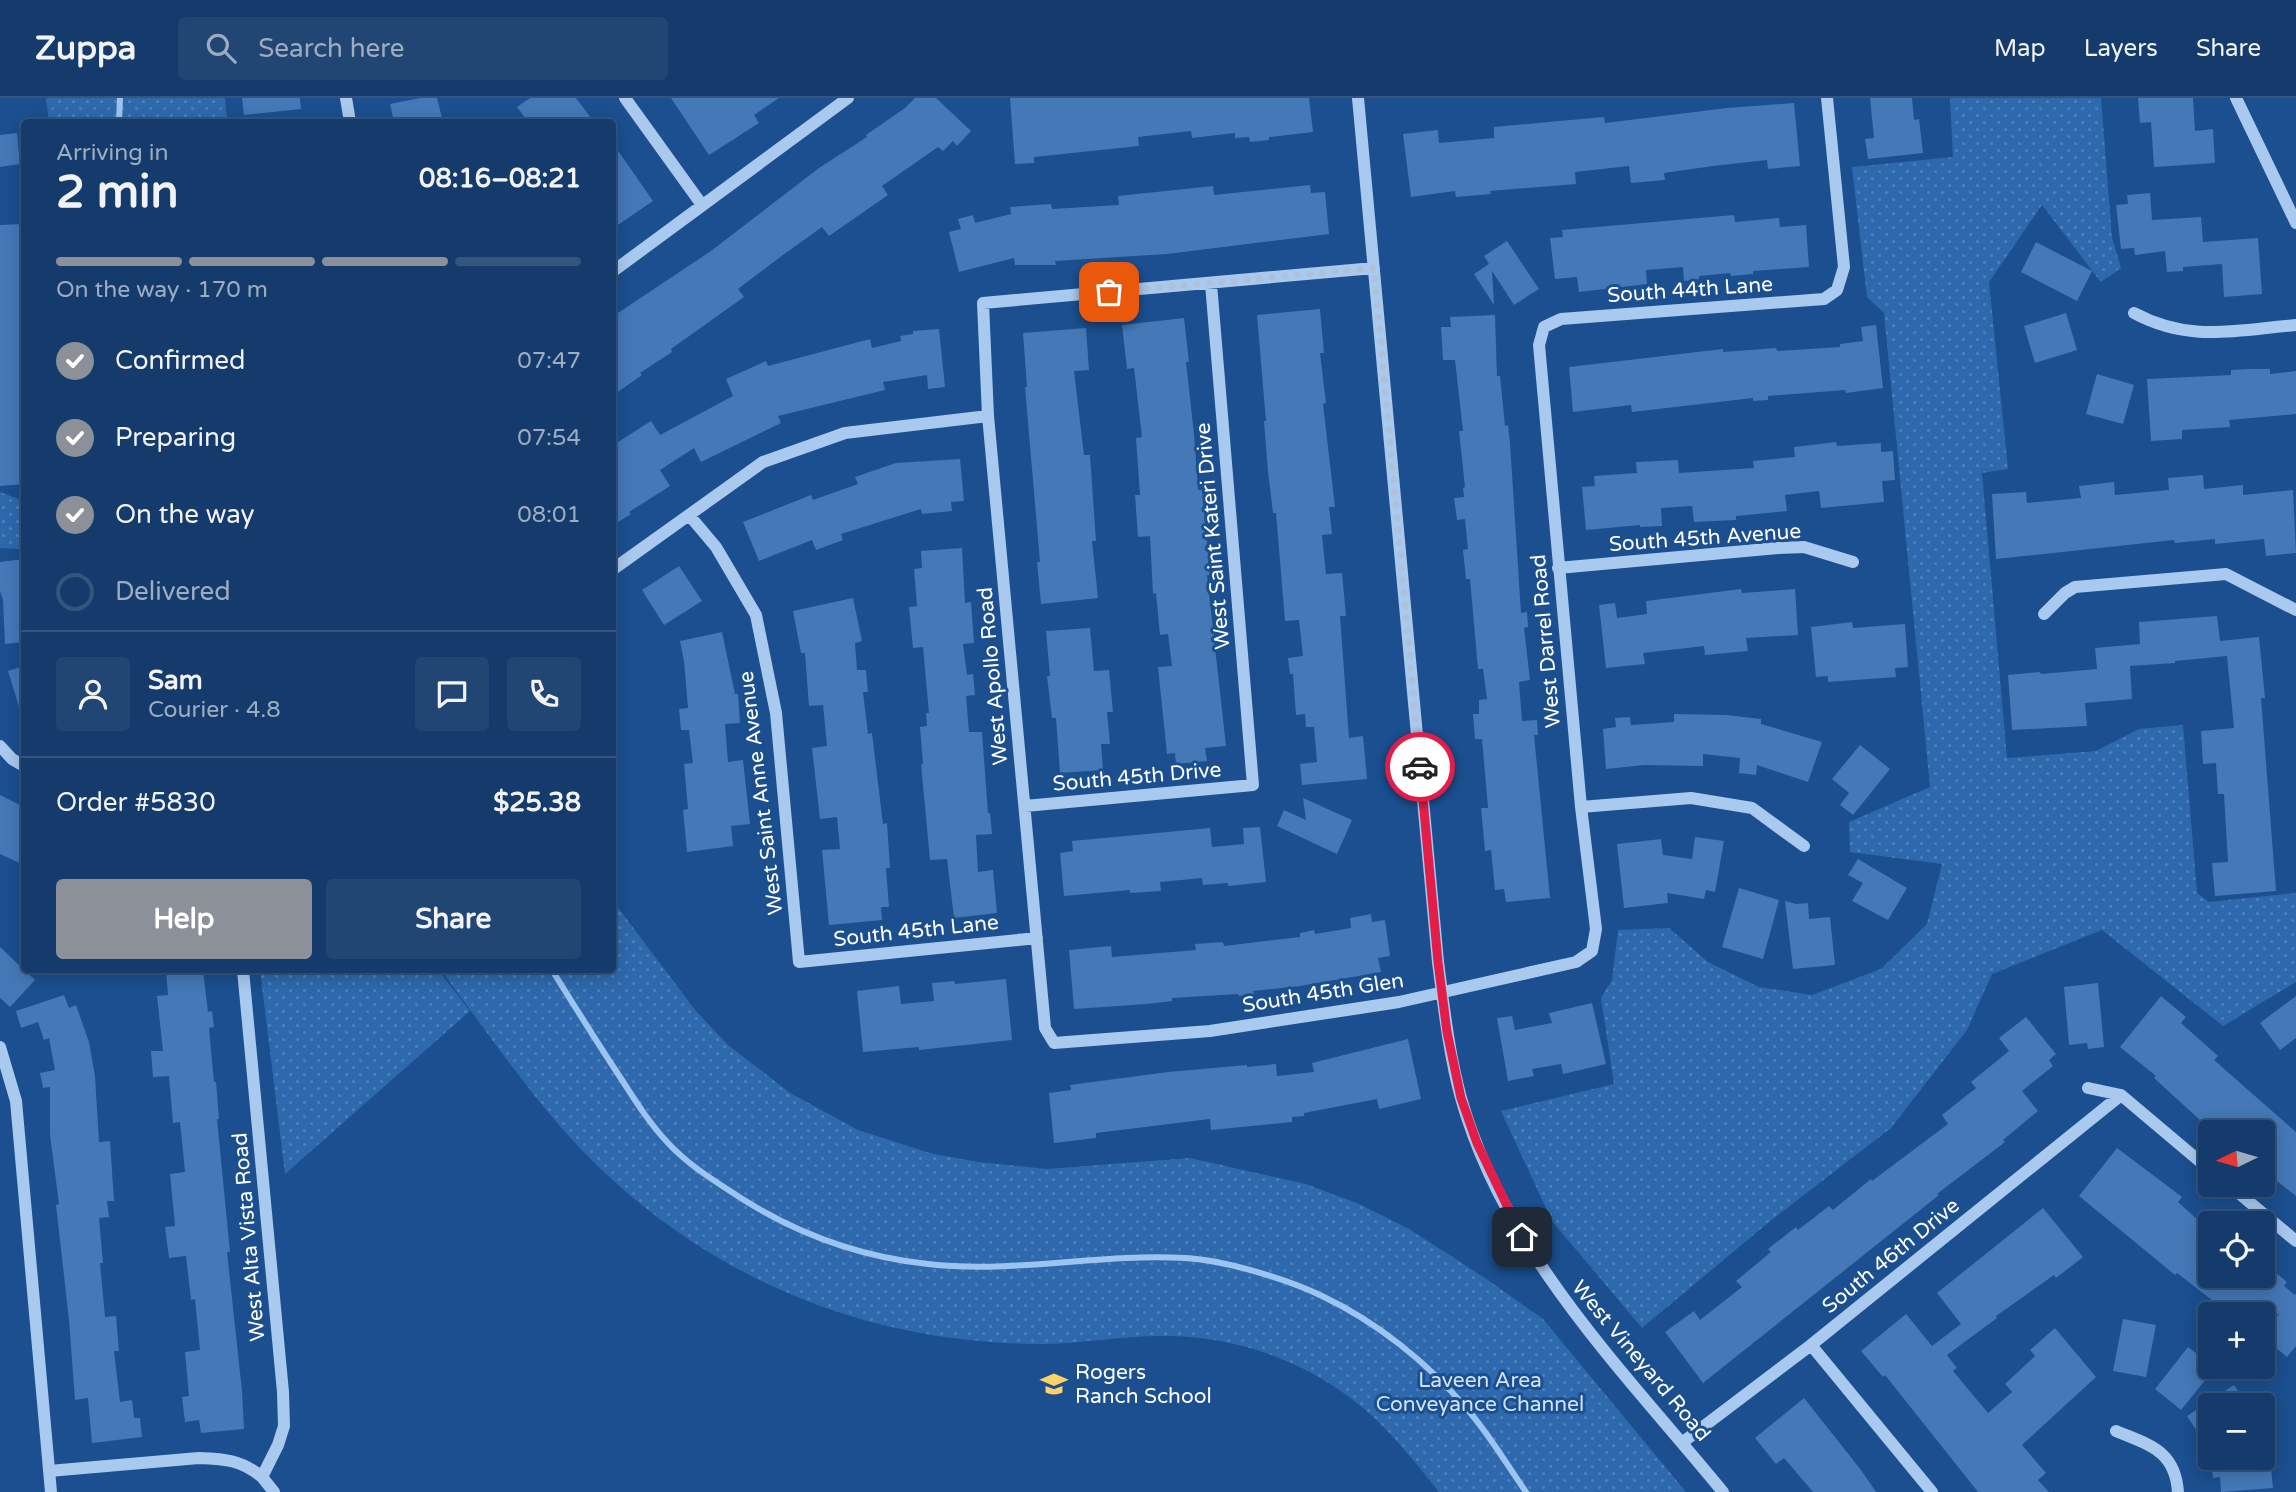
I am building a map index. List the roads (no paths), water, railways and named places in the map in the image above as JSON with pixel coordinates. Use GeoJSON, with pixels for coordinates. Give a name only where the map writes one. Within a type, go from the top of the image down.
{"type":"FeatureCollection","features":[{"type":"Feature","properties":{"kind":"street"},"geometry":{"type":"LineString","coordinates":[[346,98],[350,119]]}},
{"type":"Feature","properties":{"kind":"street"},"geometry":{"type":"LineString","coordinates":[[625,98],[702,205]]}},
{"type":"Feature","properties":{"kind":"street"},"geometry":{"type":"LineString","coordinates":[[616,269],[848,98]]}},
{"type":"Feature","properties":{"kind":"street","name":"West Vineyard Road"},"geometry":{"type":"LineString","coordinates":[[1358,98],[1442,992],[1447,1032],[1461,1098],[1486,1165],[1522,1237],[1554,1286],[1723,1492]]}},
{"type":"Feature","properties":{"kind":"street","name":"South 44th Lane"},"geometry":{"type":"LineString","coordinates":[[1544,327],[1560,319],[1824,299],[1837,290],[1844,267],[1827,98]]}},
{"type":"Feature","properties":{"kind":"street"},"geometry":{"type":"LineString","coordinates":[[2236,98],[2296,223]]}},
{"type":"Feature","properties":{"kind":"street"},"geometry":{"type":"LineString","coordinates":[[1211,284],[1374,268]]}},
{"type":"Feature","properties":{"kind":"street","name":"West Apollo Road"},"geometry":{"type":"LineString","coordinates":[[1054,1043],[1045,1028],[988,416],[983,303],[1211,284]]}},
{"type":"Feature","properties":{"kind":"street","name":"West Saint Kateri Drive"},"geometry":{"type":"LineString","coordinates":[[1211,284],[1253,785]]}},
{"type":"Feature","properties":{"kind":"street"},"geometry":{"type":"LineString","coordinates":[[2134,313],[2173,330],[2199,333],[2296,325]]}},
{"type":"Feature","properties":{"kind":"street","name":"West Darrel Road"},"geometry":{"type":"LineString","coordinates":[[1544,327],[1539,345],[1581,807],[1596,929],[1592,951]]}},
{"type":"Feature","properties":{"kind":"street"},"geometry":{"type":"LineString","coordinates":[[616,567],[763,462],[845,433],[988,416]]}},
{"type":"Feature","properties":{"kind":"street","name":"West Saint Anne Avenue"},"geometry":{"type":"LineString","coordinates":[[689,515],[716,547],[756,615],[776,713],[800,962]]}},
{"type":"Feature","properties":{"kind":"street","name":"South 45th Avenue"},"geometry":{"type":"LineString","coordinates":[[1558,568],[1804,547],[1853,562]]}},
{"type":"Feature","properties":{"kind":"street"},"geometry":{"type":"LineString","coordinates":[[2044,614],[2075,587],[2226,573],[2296,610]]}},
{"type":"Feature","properties":{"kind":"street"},"geometry":{"type":"LineString","coordinates":[[0,746],[21,764]]}},
{"type":"Feature","properties":{"kind":"street","name":"South 45th Drive"},"geometry":{"type":"LineString","coordinates":[[1025,806],[1253,785]]}},
{"type":"Feature","properties":{"kind":"street"},"geometry":{"type":"LineString","coordinates":[[1581,807],[1691,798],[1752,808],[1804,846]]}},
{"type":"Feature","properties":{"kind":"street","name":"South 45th Lane"},"geometry":{"type":"LineString","coordinates":[[800,962],[1037,938]]}},
{"type":"Feature","properties":{"kind":"street","name":"South 45th Glen"},"geometry":{"type":"LineString","coordinates":[[1054,1043],[1210,1031],[1399,1002],[1576,962],[1592,951]]}},
{"type":"Feature","properties":{"kind":"street","name":"West Alta Vista Road"},"geometry":{"type":"LineString","coordinates":[[243,973],[283,1392],[284,1426],[262,1477]]}},
{"type":"Feature","properties":{"kind":"street"},"geometry":{"type":"LineString","coordinates":[[1,1047],[16,1101],[51,1492]]}},
{"type":"Feature","properties":{"kind":"street"},"geometry":{"type":"LineString","coordinates":[[2088,1088],[2121,1095],[2198,1160]]}},
{"type":"Feature","properties":{"kind":"street","name":"South 46th Drive"},"geometry":{"type":"LineString","coordinates":[[1682,1442],[1811,1345],[2121,1095]]}},
{"type":"Feature","properties":{"kind":"street"},"geometry":{"type":"LineString","coordinates":[[2243,1197],[2296,1241]]}},
{"type":"Feature","properties":{"kind":"street"},"geometry":{"type":"LineString","coordinates":[[1811,1345],[1931,1492]]}},
{"type":"Feature","properties":{"kind":"street"},"geometry":{"type":"LineString","coordinates":[[2116,1431],[2161,1450],[2178,1480],[2178,1492]]}},
{"type":"Feature","properties":{"kind":"street"},"geometry":{"type":"LineString","coordinates":[[49,1471],[199,1458],[222,1459],[248,1465],[274,1492]]}},
{"type":"Feature","properties":{"kind":"waterway"},"geometry":{"type":"LineString","coordinates":[[119,119],[120,98]]}},
{"type":"Feature","properties":{"kind":"waterway"},"geometry":{"type":"LineString","coordinates":[[554,973],[661,1136],[694,1167],[765,1213],[832,1243],[903,1261],[992,1267],[1121,1258],[1185,1258],[1236,1266],[1291,1283],[1362,1318],[1400,1345],[1436,1376],[1475,1419],[1526,1492]]}},
{"type":"Feature","properties":{"kind":"place","name":"Rogers Ranch School"},"geometry":{"type":"Point","coordinates":[1054,1384]}},
{"type":"Feature","properties":{"kind":"park label","name":"Laveen Area Conveyance Channel"},"geometry":{"type":"Point","coordinates":[1480,1392]}}]}
